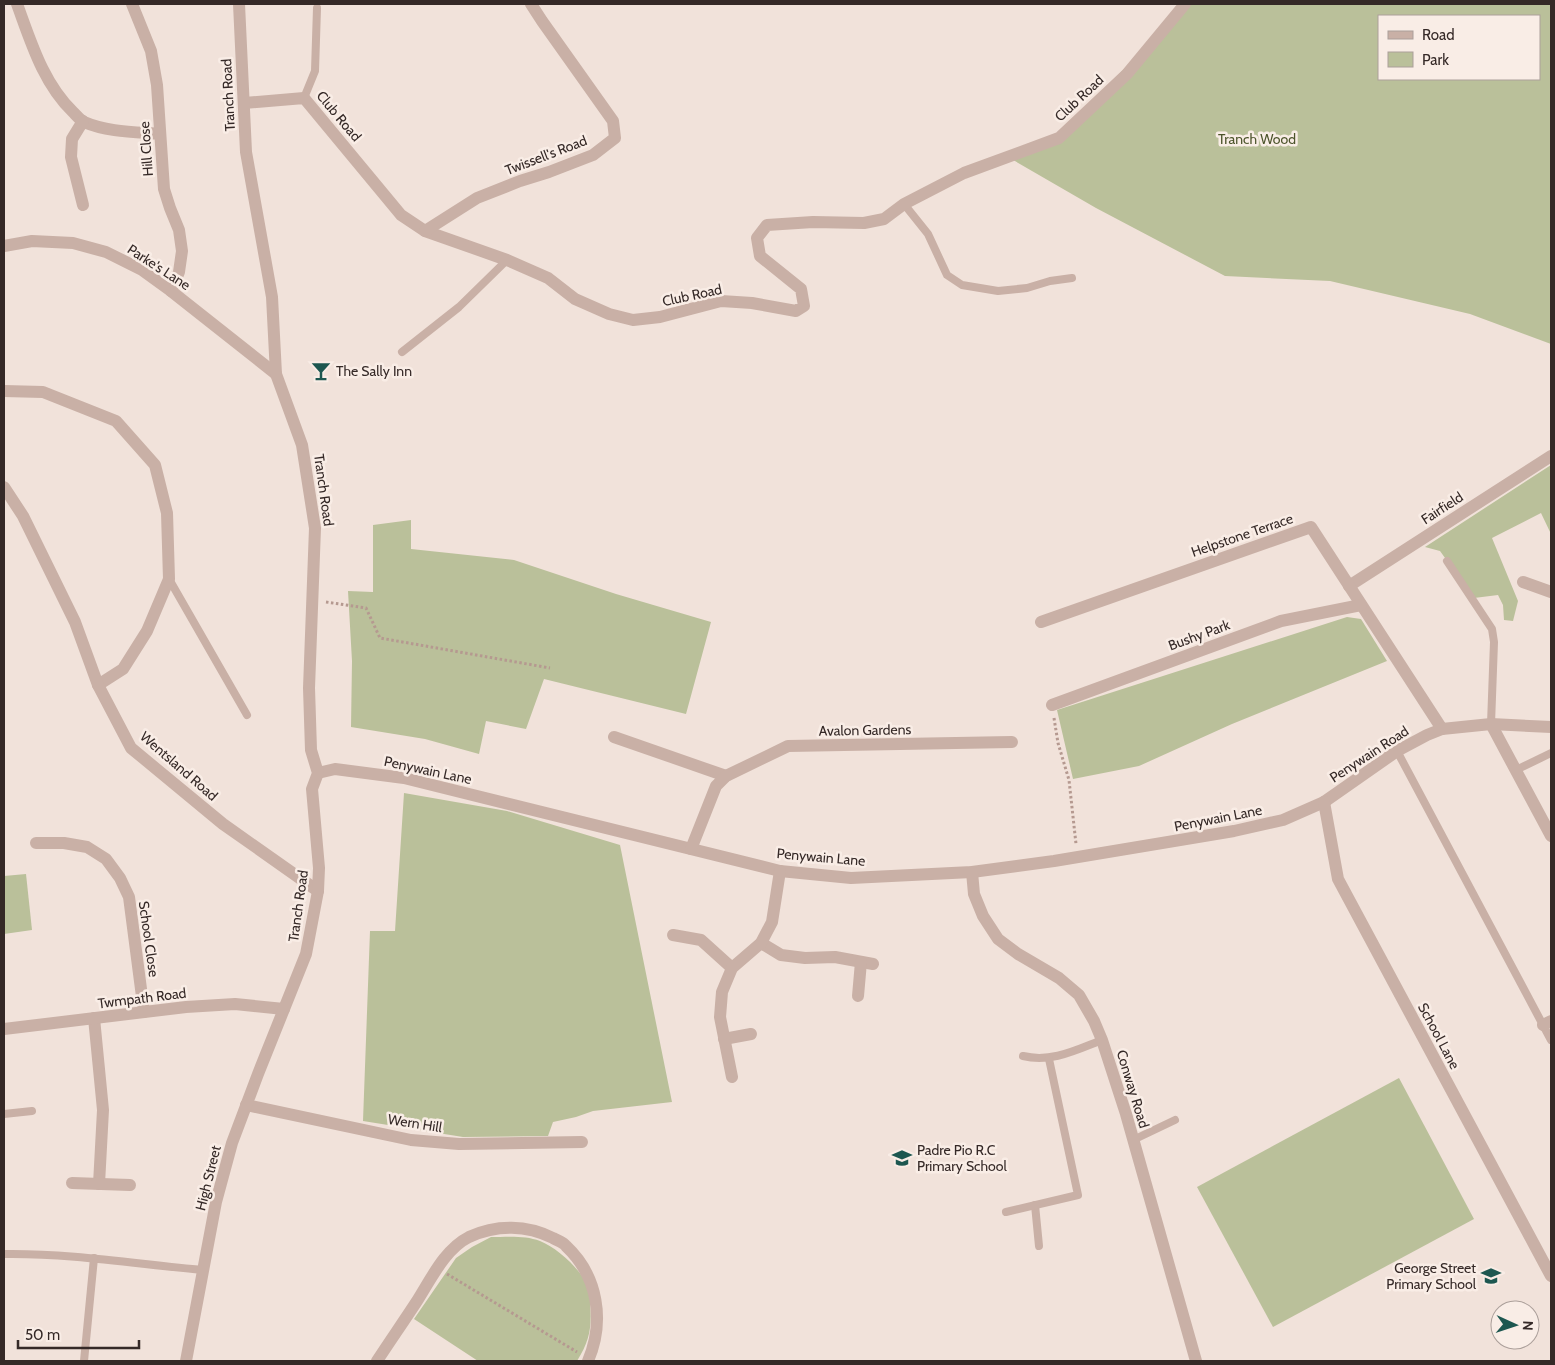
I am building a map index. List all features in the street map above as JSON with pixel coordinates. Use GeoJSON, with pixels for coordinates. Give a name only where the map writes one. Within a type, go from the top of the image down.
{"type":"FeatureCollection","features":[{"type":"Feature","properties":{"kind":"street"},"geometry":{"type":"LineString","coordinates":[[16,4],[44,74],[60,100],[83,121],[106,128],[160,134]]}},
{"type":"Feature","properties":{"kind":"street","name":"Hill Close"},"geometry":{"type":"LineString","coordinates":[[132,4],[151,52],[158,85],[164,189],[179,230],[182,251],[179,272],[171,291]]}},
{"type":"Feature","properties":{"kind":"street","name":"Tranch Road"},"geometry":{"type":"LineString","coordinates":[[239,4],[246,152],[272,297],[276,374],[302,445],[315,528],[309,688],[311,750],[318,773],[312,789],[319,868],[318,891],[306,954],[284,1009]]}},
{"type":"Feature","properties":{"kind":"street","name":"Twissell's Road"},"geometry":{"type":"LineString","coordinates":[[425,231],[477,198],[520,180],[549,172],[593,155],[615,138],[613,122],[531,4]]}},
{"type":"Feature","properties":{"kind":"street","name":"Club Road"},"geometry":{"type":"LineString","coordinates":[[244,103],[304,98],[401,215],[425,231],[507,260],[548,278],[576,299],[609,314],[633,320],[660,316],[721,301],[752,303],[796,311],[804,306],[801,290],[760,256],[757,238],[767,224],[813,222],[864,223],[884,219],[904,204],[964,173],[1059,138],[1127,74],[1185,4]]}},
{"type":"Feature","properties":{"kind":"street"},"geometry":{"type":"LineString","coordinates":[[83,121],[72,139],[70,157],[83,205]]}},
{"type":"Feature","properties":{"kind":"street","name":"Parke's Lane"},"geometry":{"type":"LineString","coordinates":[[4,246],[32,241],[57,242],[73,243],[106,252],[142,270],[276,374]]}},
{"type":"Feature","properties":{"kind":"street"},"geometry":{"type":"LineString","coordinates":[[4,391],[43,392],[116,420],[154,465],[167,513],[169,579],[147,631],[123,669],[98,685]]}},
{"type":"Feature","properties":{"kind":"street","name":"Fairfield"},"geometry":{"type":"LineString","coordinates":[[1349,586],[1551,456]]}},
{"type":"Feature","properties":{"kind":"street","name":"Wentsland Road"},"geometry":{"type":"LineString","coordinates":[[4,487],[24,516],[75,622],[98,685],[131,748],[223,824],[318,891]]}},
{"type":"Feature","properties":{"kind":"street","name":"Helpstone Terrace"},"geometry":{"type":"LineString","coordinates":[[1041,622],[1311,527],[1442,729]]}},
{"type":"Feature","properties":{"kind":"street"},"geometry":{"type":"LineString","coordinates":[[1523,582],[1551,592]]}},
{"type":"Feature","properties":{"kind":"street","name":"Bushy Park"},"geometry":{"type":"LineString","coordinates":[[1052,705],[1280,621],[1361,605]]}},
{"type":"Feature","properties":{"kind":"street"},"geometry":{"type":"LineString","coordinates":[[1491,724],[1551,836]]}},
{"type":"Feature","properties":{"kind":"street","name":"Penywain Road"},"geometry":{"type":"LineString","coordinates":[[1324,802],[1397,751],[1442,729],[1491,724],[1551,727]]}},
{"type":"Feature","properties":{"kind":"street"},"geometry":{"type":"LineString","coordinates":[[614,737],[726,776]]}},
{"type":"Feature","properties":{"kind":"street","name":"Avalon Gardens"},"geometry":{"type":"LineString","coordinates":[[691,849],[716,786],[726,776],[788,746],[1012,742]]}},
{"type":"Feature","properties":{"kind":"street","name":"Penywain Lane"},"geometry":{"type":"LineString","coordinates":[[318,773],[335,768],[404,778],[780,871],[851,878],[972,872],[1078,857],[1234,831],[1282,820],[1324,802]]}},
{"type":"Feature","properties":{"kind":"street","name":"School Lane"},"geometry":{"type":"LineString","coordinates":[[1324,802],[1338,879],[1551,1276]]}},
{"type":"Feature","properties":{"kind":"street","name":"School Close"},"geometry":{"type":"LineString","coordinates":[[36,843],[64,843],[87,847],[106,859],[120,878],[129,897],[144,1012]]}},
{"type":"Feature","properties":{"kind":"street"},"geometry":{"type":"LineString","coordinates":[[732,1077],[720,1017],[722,992],[732,968],[761,943],[772,922],[780,871]]}},
{"type":"Feature","properties":{"kind":"street","name":"Conway Road"},"geometry":{"type":"LineString","coordinates":[[972,872],[974,894],[983,916],[998,939],[1018,954],[1060,978],[1078,995],[1094,1021],[1102,1040],[1133,1140],[1196,1361]]}},
{"type":"Feature","properties":{"kind":"street"},"geometry":{"type":"LineString","coordinates":[[673,935],[701,940],[732,968]]}},
{"type":"Feature","properties":{"kind":"street"},"geometry":{"type":"LineString","coordinates":[[761,943],[781,955],[806,958],[835,957],[867,963],[858,996]]}},
{"type":"Feature","properties":{"kind":"street","name":"Twmpath Road"},"geometry":{"type":"LineString","coordinates":[[4,1029],[186,1007],[236,1004],[284,1009]]}},
{"type":"Feature","properties":{"kind":"street","name":"High Street"},"geometry":{"type":"LineString","coordinates":[[186,1361],[216,1202],[232,1142],[284,1009]]}},
{"type":"Feature","properties":{"kind":"street"},"geometry":{"type":"LineString","coordinates":[[94,1018],[103,1110],[99,1184]]}},
{"type":"Feature","properties":{"kind":"street"},"geometry":{"type":"LineString","coordinates":[[724,1039],[751,1034]]}},
{"type":"Feature","properties":{"kind":"street","name":"Wern Hill"},"geometry":{"type":"LineString","coordinates":[[246,1105],[411,1140],[458,1144],[582,1142]]}},
{"type":"Feature","properties":{"kind":"street"},"geometry":{"type":"LineString","coordinates":[[72,1183],[130,1185]]}},
{"type":"Feature","properties":{"kind":"street"},"geometry":{"type":"LineString","coordinates":[[377,1361],[449,1253],[468,1238],[493,1228],[521,1228],[544,1234],[565,1244],[581,1263],[594,1289],[598,1312],[596,1338],[589,1360]]}},
{"type":"Feature","properties":{"kind":"lane"},"geometry":{"type":"LineString","coordinates":[[304,98],[315,71],[317,8]]}},
{"type":"Feature","properties":{"kind":"lane"},"geometry":{"type":"LineString","coordinates":[[904,204],[928,234],[947,275],[962,285],[998,291],[1026,288],[1050,281],[1072,278]]}},
{"type":"Feature","properties":{"kind":"lane"},"geometry":{"type":"LineString","coordinates":[[402,352],[459,307],[507,260]]}},
{"type":"Feature","properties":{"kind":"lane"},"geometry":{"type":"LineString","coordinates":[[1446,561],[1492,629],[1494,642],[1491,724]]}},
{"type":"Feature","properties":{"kind":"lane"},"geometry":{"type":"LineString","coordinates":[[169,579],[247,715]]}},
{"type":"Feature","properties":{"kind":"lane"},"geometry":{"type":"LineString","coordinates":[[1397,751],[1547,1023],[1551,1040]]}},
{"type":"Feature","properties":{"kind":"lane"},"geometry":{"type":"LineString","coordinates":[[1516,770],[1551,753]]}},
{"type":"Feature","properties":{"kind":"lane"},"geometry":{"type":"LineString","coordinates":[[1023,1056],[1048,1059],[1102,1040]]}},
{"type":"Feature","properties":{"kind":"lane"},"geometry":{"type":"LineString","coordinates":[[1006,1212],[1078,1195],[1048,1059]]}},
{"type":"Feature","properties":{"kind":"lane"},"geometry":{"type":"LineString","coordinates":[[4,1114],[32,1111]]}},
{"type":"Feature","properties":{"kind":"lane"},"geometry":{"type":"LineString","coordinates":[[1133,1140],[1175,1120]]}},
{"type":"Feature","properties":{"kind":"lane"},"geometry":{"type":"LineString","coordinates":[[1035,1205],[1039,1246]]}},
{"type":"Feature","properties":{"kind":"lane"},"geometry":{"type":"LineString","coordinates":[[4,1254],[94,1258],[203,1270]]}},
{"type":"Feature","properties":{"kind":"lane"},"geometry":{"type":"LineString","coordinates":[[84,1361],[94,1258]]}},
{"type":"Feature","properties":{"kind":"path"},"geometry":{"type":"LineString","coordinates":[[312,600],[366,608],[380,638],[550,668]]}},
{"type":"Feature","properties":{"kind":"path"},"geometry":{"type":"LineString","coordinates":[[1052,705],[1058,743],[1069,780],[1078,857]]}},
{"type":"Feature","properties":{"kind":"path"},"geometry":{"type":"LineString","coordinates":[[438,1269],[589,1360]]}},
{"type":"Feature","properties":{"kind":"green space","name":"Tranch Wood"},"geometry":{"type":"Polygon","coordinates":[[[1185,4],[1551,4],[1551,344],[1470,314],[1330,281],[1225,276],[1096,208],[1008,157],[1059,138],[1185,4]]]}},
{"type":"Feature","properties":{"kind":"green space"},"geometry":{"type":"Polygon","coordinates":[[[1551,465],[1551,534],[1541,513],[1492,538],[1518,601],[1513,621],[1504,620],[1503,605],[1498,595],[1474,598],[1440,551],[1425,547],[1551,465]]]}},
{"type":"Feature","properties":{"kind":"green space"},"geometry":{"type":"Polygon","coordinates":[[[411,520],[411,549],[514,560],[616,594],[711,622],[686,714],[544,679],[526,729],[486,721],[479,754],[425,739],[351,727],[352,661],[348,591],[373,592],[373,525],[411,520]]]}},
{"type":"Feature","properties":{"kind":"green space"},"geometry":{"type":"Polygon","coordinates":[[[1347,617],[1361,619],[1387,661],[1232,724],[1139,766],[1073,779],[1057,710],[1347,617]]]}},
{"type":"Feature","properties":{"kind":"green space"},"geometry":{"type":"Polygon","coordinates":[[[404,793],[507,811],[620,845],[672,1102],[593,1111],[553,1122],[548,1136],[463,1137],[363,1121],[370,931],[395,931],[404,793]]]}},
{"type":"Feature","properties":{"kind":"green space"},"geometry":{"type":"Polygon","coordinates":[[[26,874],[32,930],[4,934],[4,876],[26,874]]]}},
{"type":"Feature","properties":{"kind":"green space"},"geometry":{"type":"Polygon","coordinates":[[[1399,1078],[1474,1219],[1273,1327],[1197,1187],[1399,1078]]]}},
{"type":"Feature","properties":{"kind":"green space"},"geometry":{"type":"Polygon","coordinates":[[[491,1237],[522,1237],[547,1244],[570,1262],[582,1276],[590,1291],[591,1319],[587,1340],[577,1361],[478,1361],[414,1319],[456,1258],[491,1237]]]}},
{"type":"Feature","properties":{"kind":"place","name":"The Sally Inn"},"geometry":{"type":"Point","coordinates":[321,371]}},
{"type":"Feature","properties":{"kind":"place","name":"Padre Pio R.C Primary School"},"geometry":{"type":"Point","coordinates":[902,1158]}},
{"type":"Feature","properties":{"kind":"place","name":"George Street Primary School"},"geometry":{"type":"Point","coordinates":[1491,1276]}}]}
